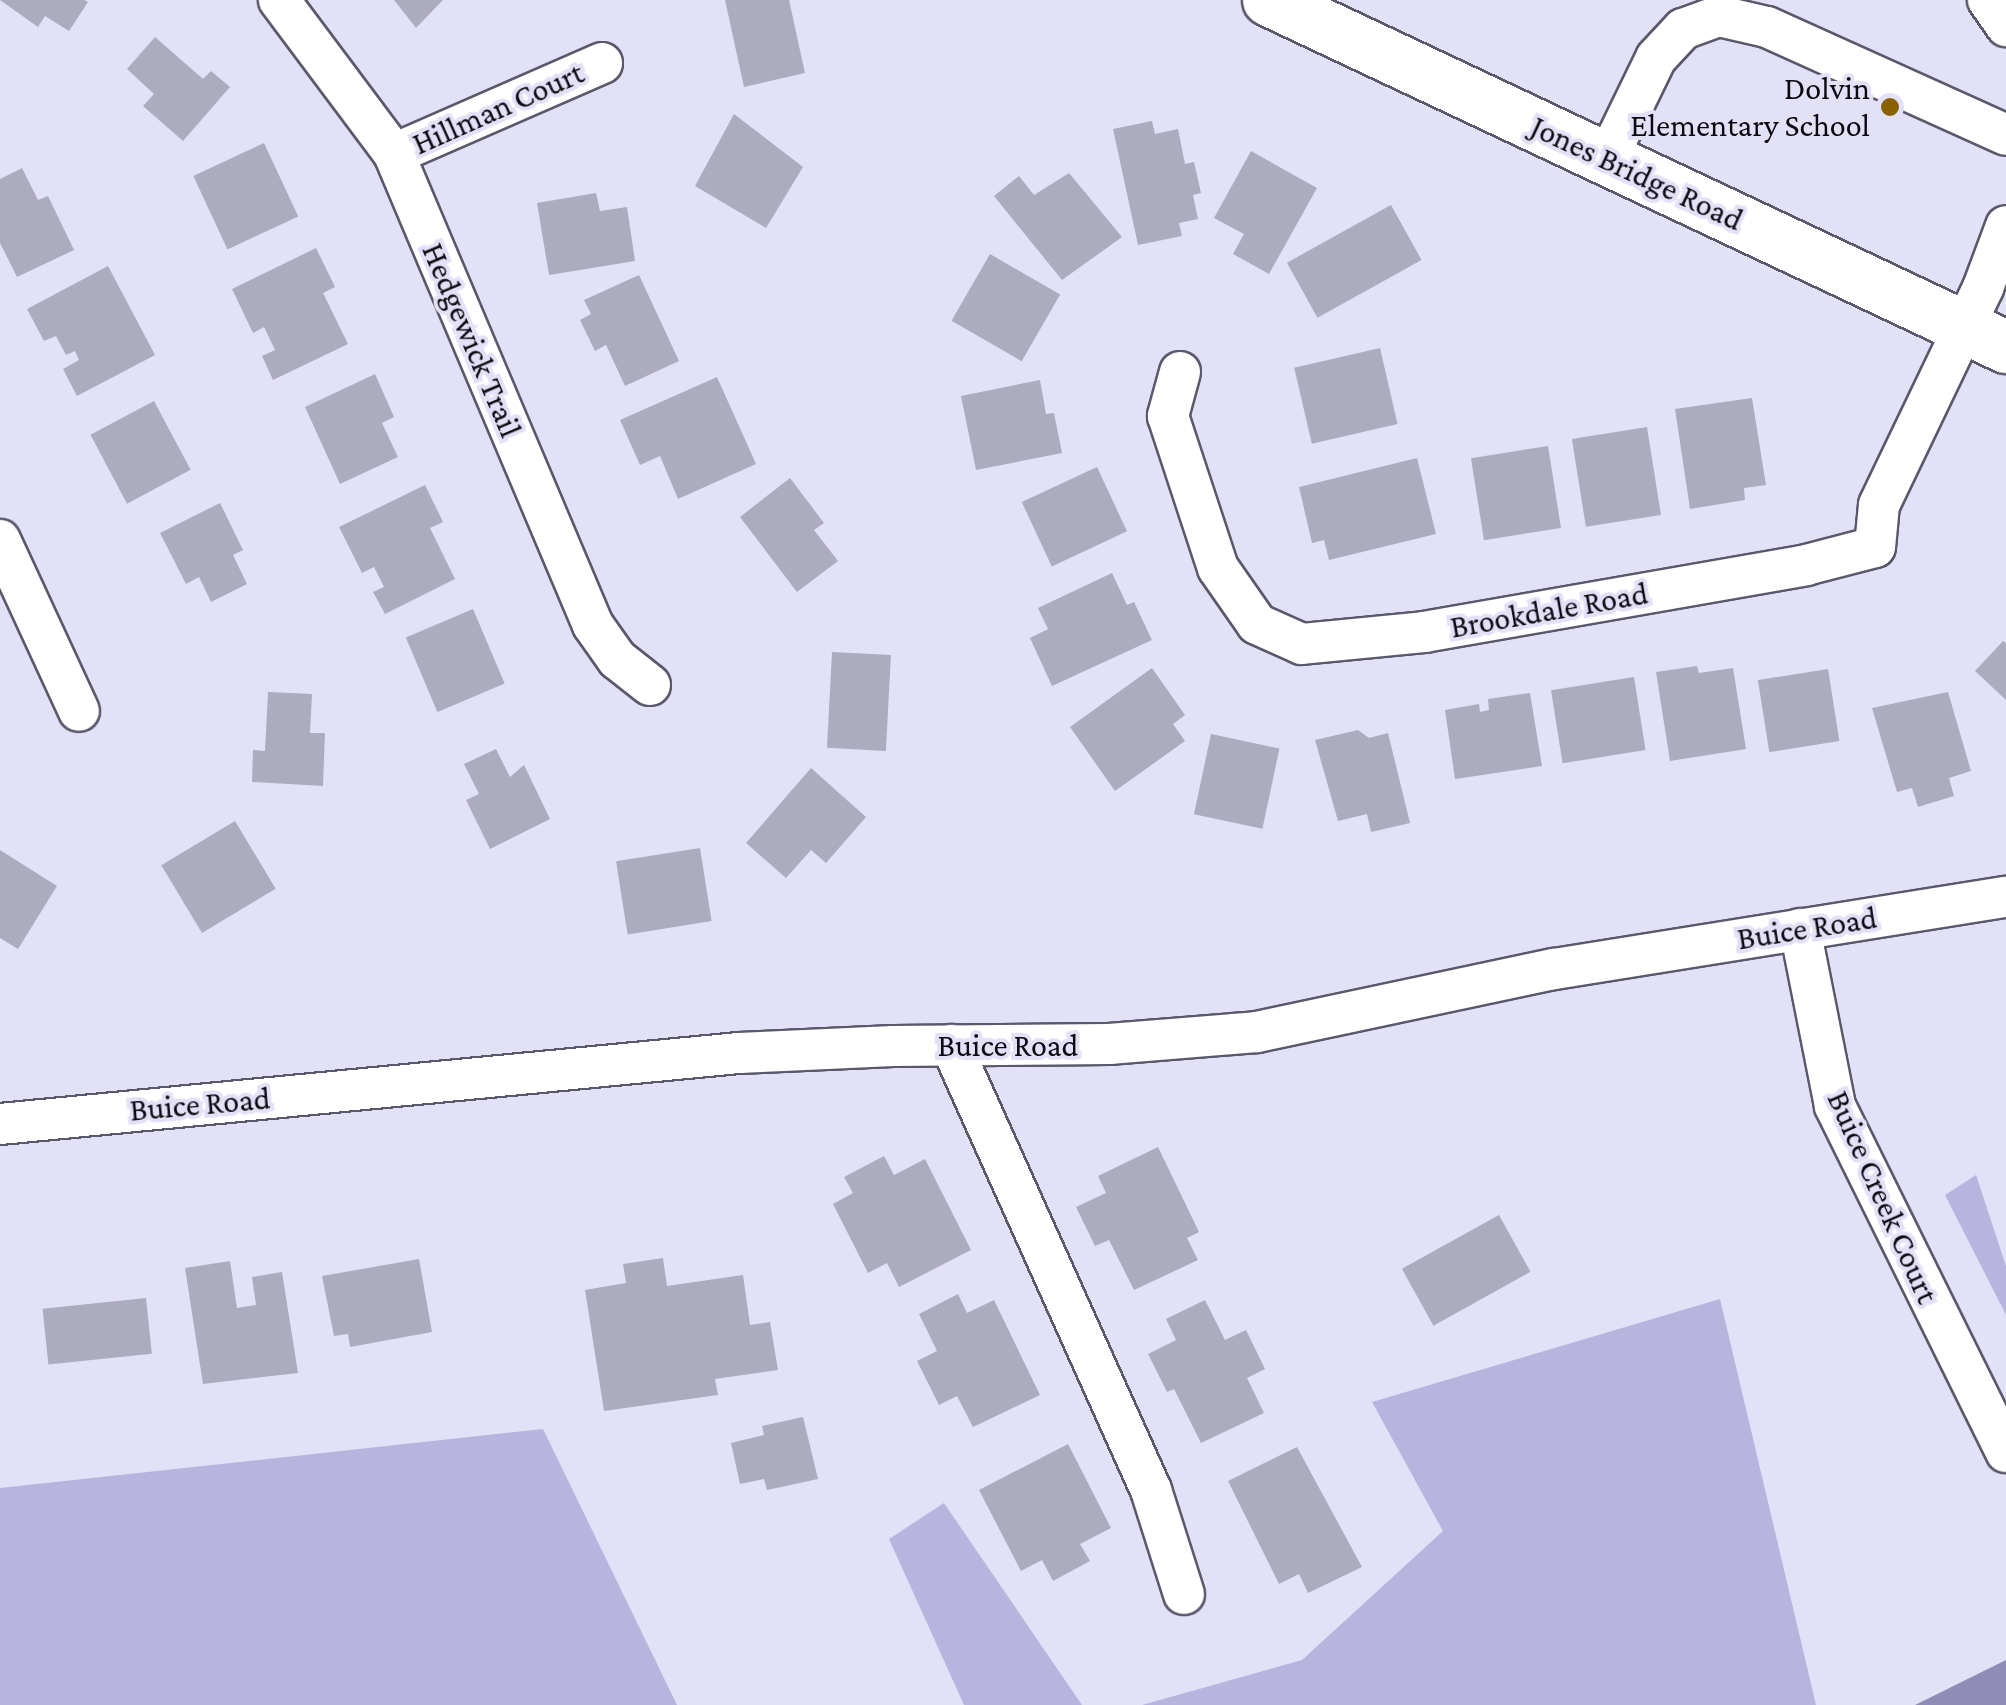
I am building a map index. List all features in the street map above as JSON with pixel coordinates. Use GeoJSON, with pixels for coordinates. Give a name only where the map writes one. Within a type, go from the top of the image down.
{"type":"FeatureCollection","features":[{"type":"Feature","properties":{"kind":"main road","name":"Jones Bridge Road"},"geometry":{"type":"LineString","coordinates":[[1269,0],[1984,337]]}},
{"type":"Feature","properties":{"kind":"street","name":"Hedgewick Trail"},"geometry":{"type":"LineString","coordinates":[[280,0],[394,154],[593,625],[618,659],[650,685]]}},
{"type":"Feature","properties":{"kind":"street"},"geometry":{"type":"LineString","coordinates":[[1607,159],[1656,58],[1683,29],[1719,16],[1767,27],[2006,136]]}},
{"type":"Feature","properties":{"kind":"street","name":"Hillman Court"},"geometry":{"type":"LineString","coordinates":[[394,154],[602,62]]}},
{"type":"Feature","properties":{"kind":"street"},"geometry":{"type":"LineString","coordinates":[[1984,337],[2006,226]]}},
{"type":"Feature","properties":{"kind":"street","name":"Brookdale Road"},"geometry":{"type":"LineString","coordinates":[[1180,372],[1168,416],[1218,568],[1256,624],[1302,644],[1424,632],[1806,566],[1876,547],[1879,504],[1984,337]]}},
{"type":"Feature","properties":{"kind":"street"},"geometry":{"type":"LineString","coordinates":[[0,540],[79,711]]}},
{"type":"Feature","properties":{"kind":"street","name":"Buice Road"},"geometry":{"type":"LineString","coordinates":[[0,1124],[739,1053],[1109,1044],[1256,1032],[1554,969],[2006,897]]}},
{"type":"Feature","properties":{"kind":"street","name":"Buice Creek Court"},"geometry":{"type":"LineString","coordinates":[[1800,929],[1835,1106],[2006,1452]]}},
{"type":"Feature","properties":{"kind":"street"},"geometry":{"type":"LineString","coordinates":[[951,1045],[1152,1490],[1184,1594]]}},
{"type":"Feature","properties":{"kind":"shaded area"},"geometry":{"type":"Polygon","coordinates":[[[1976,1175],[2006,1266],[2006,1315],[1945,1195],[1976,1175]]]}},
{"type":"Feature","properties":{"kind":"shaded area"},"geometry":{"type":"Polygon","coordinates":[[[1720,1299],[1816,1705],[1142,1705],[1302,1660],[1443,1531],[1372,1402],[1720,1299]]]}},
{"type":"Feature","properties":{"kind":"shaded area"},"geometry":{"type":"Polygon","coordinates":[[[543,1429],[677,1705],[0,1705],[0,1488],[543,1429]]]}},
{"type":"Feature","properties":{"kind":"shaded area"},"geometry":{"type":"Polygon","coordinates":[[[944,1503],[1082,1705],[964,1705],[889,1539],[944,1503]]]}},
{"type":"Feature","properties":{"kind":"shaded area"},"geometry":{"type":"Polygon","coordinates":[[[2006,1660],[2006,1705],[1915,1705],[2006,1660]]]}},
{"type":"Feature","properties":{"kind":"building"},"geometry":{"type":"Polygon","coordinates":[[[0,0],[88,2],[69,31],[45,16],[38,27],[0,0]]]}},
{"type":"Feature","properties":{"kind":"building"},"geometry":{"type":"Polygon","coordinates":[[[394,0],[443,0],[416,28],[394,0]]]}},
{"type":"Feature","properties":{"kind":"building"},"geometry":{"type":"Polygon","coordinates":[[[725,0],[789,0],[805,73],[744,87],[725,0]]]}},
{"type":"Feature","properties":{"kind":"building"},"geometry":{"type":"Polygon","coordinates":[[[155,37],[203,79],[211,71],[230,87],[183,141],[143,106],[154,94],[127,69],[155,37]]]}},
{"type":"Feature","properties":{"kind":"building"},"geometry":{"type":"Polygon","coordinates":[[[734,114],[803,167],[766,228],[695,186],[734,114]]]}},
{"type":"Feature","properties":{"kind":"building"},"geometry":{"type":"Polygon","coordinates":[[[1152,121],[1155,134],[1178,129],[1185,164],[1194,162],[1201,193],[1193,195],[1198,219],[1179,223],[1182,236],[1138,245],[1113,129],[1152,121]]]}},
{"type":"Feature","properties":{"kind":"building"},"geometry":{"type":"Polygon","coordinates":[[[264,143],[298,216],[228,249],[193,176],[264,143]]]}},
{"type":"Feature","properties":{"kind":"building"},"geometry":{"type":"Polygon","coordinates":[[[1251,151],[1317,188],[1269,274],[1233,254],[1244,234],[1214,218],[1251,151]]]}},
{"type":"Feature","properties":{"kind":"building"},"geometry":{"type":"Polygon","coordinates":[[[22,168],[38,200],[48,196],[74,250],[17,277],[0,243],[0,179],[22,168]]]}},
{"type":"Feature","properties":{"kind":"building"},"geometry":{"type":"Polygon","coordinates":[[[1069,173],[1122,237],[1062,280],[994,196],[1019,176],[1034,195],[1069,173]]]}},
{"type":"Feature","properties":{"kind":"building"},"geometry":{"type":"Polygon","coordinates":[[[596,193],[600,211],[627,207],[635,261],[549,275],[537,203],[596,193]]]}},
{"type":"Feature","properties":{"kind":"building"},"geometry":{"type":"Polygon","coordinates":[[[1391,205],[1422,260],[1317,318],[1287,263],[1391,205]]]}},
{"type":"Feature","properties":{"kind":"building"},"geometry":{"type":"Polygon","coordinates":[[[316,248],[335,287],[323,293],[348,344],[273,380],[262,356],[275,350],[264,327],[253,333],[232,289],[316,248]]]}},
{"type":"Feature","properties":{"kind":"building"},"geometry":{"type":"Polygon","coordinates":[[[990,254],[1060,294],[1022,361],[952,321],[990,254]]]}},
{"type":"Feature","properties":{"kind":"building"},"geometry":{"type":"Polygon","coordinates":[[[108,266],[155,355],[77,396],[63,369],[79,360],[75,351],[66,355],[56,336],[44,341],[27,309],[108,266]]]}},
{"type":"Feature","properties":{"kind":"building"},"geometry":{"type":"Polygon","coordinates":[[[639,275],[679,361],[625,386],[606,345],[595,351],[580,320],[591,314],[584,300],[639,275]]]}},
{"type":"Feature","properties":{"kind":"building"},"geometry":{"type":"Polygon","coordinates":[[[1380,348],[1398,424],[1312,444],[1294,368],[1380,348]]]}},
{"type":"Feature","properties":{"kind":"building"},"geometry":{"type":"Polygon","coordinates":[[[375,374],[394,417],[382,423],[398,457],[340,484],[305,407],[375,374]]]}},
{"type":"Feature","properties":{"kind":"building"},"geometry":{"type":"Polygon","coordinates":[[[717,377],[756,464],[678,499],[660,456],[640,465],[620,420],[717,377]]]}},
{"type":"Feature","properties":{"kind":"building"},"geometry":{"type":"Polygon","coordinates":[[[1040,380],[1046,414],[1054,413],[1062,453],[976,470],[961,396],[1040,380]]]}},
{"type":"Feature","properties":{"kind":"building"},"geometry":{"type":"Polygon","coordinates":[[[1752,398],[1766,485],[1744,488],[1745,500],[1690,509],[1675,409],[1752,398]]]}},
{"type":"Feature","properties":{"kind":"building"},"geometry":{"type":"Polygon","coordinates":[[[154,401],[191,470],[127,504],[90,435],[154,401]]]}},
{"type":"Feature","properties":{"kind":"building"},"geometry":{"type":"Polygon","coordinates":[[[1647,427],[1661,515],[1586,527],[1572,439],[1647,427]]]}},
{"type":"Feature","properties":{"kind":"building"},"geometry":{"type":"Polygon","coordinates":[[[1548,446],[1561,528],[1484,540],[1471,458],[1548,446]]]}},
{"type":"Feature","properties":{"kind":"building"},"geometry":{"type":"Polygon","coordinates":[[[1417,458],[1436,534],[1329,560],[1324,540],[1312,543],[1299,487],[1417,458]]]}},
{"type":"Feature","properties":{"kind":"building"},"geometry":{"type":"Polygon","coordinates":[[[1097,467],[1127,531],[1052,566],[1022,502],[1097,467]]]}},
{"type":"Feature","properties":{"kind":"building"},"geometry":{"type":"Polygon","coordinates":[[[790,478],[824,523],[814,530],[838,561],[797,592],[740,517],[790,478]]]}},
{"type":"Feature","properties":{"kind":"building"},"geometry":{"type":"Polygon","coordinates":[[[425,485],[443,522],[430,528],[455,579],[385,614],[373,592],[384,587],[374,567],[362,573],[339,527],[425,485]]]}},
{"type":"Feature","properties":{"kind":"building"},"geometry":{"type":"Polygon","coordinates":[[[220,503],[243,550],[233,555],[247,584],[211,602],[199,577],[186,584],[160,533],[220,503]]]}},
{"type":"Feature","properties":{"kind":"building"},"geometry":{"type":"Polygon","coordinates":[[[1112,573],[1127,605],[1134,602],[1152,640],[1052,686],[1030,638],[1048,629],[1038,608],[1112,573]]]}},
{"type":"Feature","properties":{"kind":"building"},"geometry":{"type":"Polygon","coordinates":[[[473,609],[505,684],[437,712],[406,638],[473,609]]]}},
{"type":"Feature","properties":{"kind":"building"},"geometry":{"type":"Polygon","coordinates":[[[2003,641],[2006,643],[2006,700],[1975,671],[2003,641]]]}},
{"type":"Feature","properties":{"kind":"building"},"geometry":{"type":"Polygon","coordinates":[[[832,652],[891,655],[886,751],[827,748],[832,652]]]}},
{"type":"Feature","properties":{"kind":"building"},"geometry":{"type":"Polygon","coordinates":[[[1697,666],[1699,673],[1733,668],[1746,749],[1670,761],[1656,672],[1697,666]]]}},
{"type":"Feature","properties":{"kind":"building"},"geometry":{"type":"Polygon","coordinates":[[[1152,668],[1185,715],[1173,724],[1185,741],[1115,791],[1070,727],[1152,668]]]}},
{"type":"Feature","properties":{"kind":"building"},"geometry":{"type":"Polygon","coordinates":[[[1828,669],[1839,741],[1769,752],[1758,680],[1828,669]]]}},
{"type":"Feature","properties":{"kind":"building"},"geometry":{"type":"Polygon","coordinates":[[[1634,677],[1646,750],[1563,763],[1551,690],[1634,677]]]}},
{"type":"Feature","properties":{"kind":"building"},"geometry":{"type":"Polygon","coordinates":[[[268,692],[312,694],[310,733],[325,733],[323,786],[252,782],[253,750],[265,751],[268,692]]]}},
{"type":"Feature","properties":{"kind":"building"},"geometry":{"type":"Polygon","coordinates":[[[1948,692],[1971,771],[1949,778],[1954,796],[1918,807],[1912,788],[1897,792],[1872,708],[1948,692]]]}},
{"type":"Feature","properties":{"kind":"building"},"geometry":{"type":"Polygon","coordinates":[[[1530,693],[1542,766],[1455,779],[1445,710],[1479,704],[1480,712],[1489,710],[1488,699],[1530,693]]]}},
{"type":"Feature","properties":{"kind":"building"},"geometry":{"type":"Polygon","coordinates":[[[1358,730],[1369,738],[1388,733],[1410,823],[1371,832],[1367,814],[1338,821],[1315,740],[1358,730]]]}},
{"type":"Feature","properties":{"kind":"building"},"geometry":{"type":"Polygon","coordinates":[[[1211,734],[1279,749],[1262,829],[1194,814],[1211,734]]]}},
{"type":"Feature","properties":{"kind":"building"},"geometry":{"type":"Polygon","coordinates":[[[496,749],[510,777],[524,765],[550,819],[490,849],[466,800],[479,794],[464,764],[496,749]]]}},
{"type":"Feature","properties":{"kind":"building"},"geometry":{"type":"Polygon","coordinates":[[[811,768],[866,817],[826,863],[811,850],[786,878],[746,843],[811,768]]]}},
{"type":"Feature","properties":{"kind":"building"},"geometry":{"type":"Polygon","coordinates":[[[235,821],[276,889],[202,933],[161,865],[235,821]]]}},
{"type":"Feature","properties":{"kind":"building"},"geometry":{"type":"Polygon","coordinates":[[[700,848],[712,921],[628,934],[616,861],[700,848]]]}},
{"type":"Feature","properties":{"kind":"building"},"geometry":{"type":"Polygon","coordinates":[[[0,850],[57,886],[18,949],[0,938],[0,850]]]}},
{"type":"Feature","properties":{"kind":"building"},"geometry":{"type":"Polygon","coordinates":[[[1158,1147],[1199,1232],[1187,1238],[1198,1260],[1134,1290],[1109,1240],[1095,1246],[1076,1207],[1106,1193],[1098,1176],[1158,1147]]]}},
{"type":"Feature","properties":{"kind":"building"},"geometry":{"type":"Polygon","coordinates":[[[884,1156],[894,1175],[925,1159],[971,1250],[899,1287],[887,1263],[868,1273],[833,1204],[853,1193],[844,1177],[884,1156]]]}},
{"type":"Feature","properties":{"kind":"building"},"geometry":{"type":"Polygon","coordinates":[[[1499,1215],[1531,1272],[1433,1326],[1402,1269],[1499,1215]]]}},
{"type":"Feature","properties":{"kind":"building"},"geometry":{"type":"Polygon","coordinates":[[[663,1258],[667,1286],[743,1275],[750,1325],[770,1322],[778,1370],[715,1379],[718,1395],[604,1411],[585,1290],[626,1283],[623,1264],[663,1258]]]}},
{"type":"Feature","properties":{"kind":"building"},"geometry":{"type":"Polygon","coordinates":[[[419,1259],[432,1332],[350,1347],[348,1334],[334,1336],[322,1276],[419,1259]]]}},
{"type":"Feature","properties":{"kind":"building"},"geometry":{"type":"Polygon","coordinates":[[[230,1261],[237,1308],[256,1305],[252,1277],[282,1272],[298,1373],[203,1384],[185,1268],[230,1261]]]}},
{"type":"Feature","properties":{"kind":"building"},"geometry":{"type":"Polygon","coordinates":[[[958,1294],[967,1313],[994,1300],[1040,1395],[973,1427],[957,1396],[939,1405],[917,1361],[937,1351],[919,1314],[958,1294]]]}},
{"type":"Feature","properties":{"kind":"building"},"geometry":{"type":"Polygon","coordinates":[[[146,1298],[152,1354],[48,1365],[43,1309],[146,1298]]]}},
{"type":"Feature","properties":{"kind":"building"},"geometry":{"type":"Polygon","coordinates":[[[1205,1300],[1225,1340],[1246,1330],[1265,1369],[1247,1378],[1264,1413],[1201,1443],[1174,1389],[1167,1392],[1148,1354],[1176,1340],[1166,1319],[1205,1300]]]}},
{"type":"Feature","properties":{"kind":"building"},"geometry":{"type":"Polygon","coordinates":[[[803,1417],[818,1479],[767,1490],[764,1479],[740,1484],[731,1443],[764,1435],[762,1426],[803,1417]]]}},
{"type":"Feature","properties":{"kind":"building"},"geometry":{"type":"Polygon","coordinates":[[[1068,1444],[1111,1528],[1080,1544],[1090,1561],[1053,1581],[1042,1560],[1021,1571],[979,1490],[1068,1444]]]}},
{"type":"Feature","properties":{"kind":"building"},"geometry":{"type":"Polygon","coordinates":[[[1297,1447],[1362,1567],[1308,1593],[1299,1574],[1279,1584],[1228,1481],[1297,1447]]]}},
{"type":"Feature","properties":{"kind":"place","name":"Dolvin Elementary School"},"geometry":{"type":"Point","coordinates":[1890,107]}}]}
